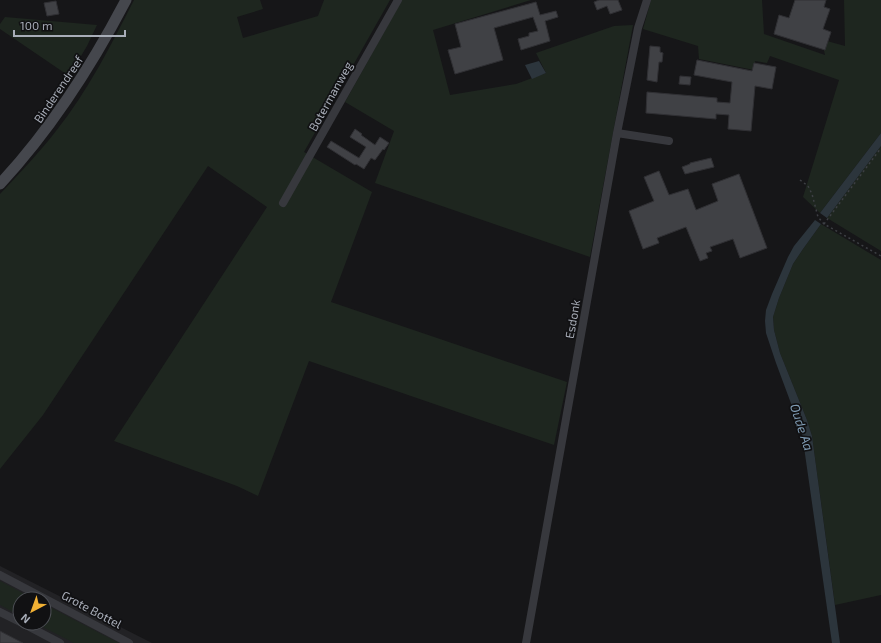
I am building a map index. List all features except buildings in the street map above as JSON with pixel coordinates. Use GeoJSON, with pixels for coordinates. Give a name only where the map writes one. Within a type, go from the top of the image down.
{"type":"FeatureCollection","features":[{"type":"Feature","properties":{"kind":"main road","name":"Binderendreef"},"geometry":{"type":"LineString","coordinates":[[0,184],[24,158],[78,86],[126,0]]}},
{"type":"Feature","properties":{"kind":"street","name":"Botermanweg"},"geometry":{"type":"LineString","coordinates":[[283,203],[398,0]]}},
{"type":"Feature","properties":{"kind":"street","name":"Esdonk"},"geometry":{"type":"LineString","coordinates":[[526,643],[618,133],[638,28],[646,0]]}},
{"type":"Feature","properties":{"kind":"street"},"geometry":{"type":"LineString","coordinates":[[618,133],[669,141]]}},
{"type":"Feature","properties":{"kind":"street","name":"Grote Bottel"},"geometry":{"type":"LineString","coordinates":[[0,575],[129,643]]}},
{"type":"Feature","properties":{"kind":"street"},"geometry":{"type":"LineString","coordinates":[[0,612],[12,618]]}},
{"type":"Feature","properties":{"kind":"street"},"geometry":{"type":"LineString","coordinates":[[37,631],[60,643]]}},
{"type":"Feature","properties":{"kind":"path"},"geometry":{"type":"LineString","coordinates":[[824,224],[881,148]]}},
{"type":"Feature","properties":{"kind":"path"},"geometry":{"type":"LineString","coordinates":[[800,180],[808,186],[812,194],[818,217],[824,224],[881,256]]}},
{"type":"Feature","properties":{"kind":"shaded area"},"geometry":{"type":"Polygon","coordinates":[[[134,0],[260,0],[263,9],[237,17],[243,38],[318,16],[324,0],[390,0],[304,152],[372,192],[331,302],[567,382],[554,445],[309,361],[258,496],[237,486],[114,441],[267,207],[208,166],[43,415],[0,469],[0,194],[43,147],[68,116],[89,84],[134,0]]]}},
{"type":"Feature","properties":{"kind":"shaded area"},"geometry":{"type":"Polygon","coordinates":[[[402,0],[531,0],[433,30],[450,95],[516,84],[546,73],[536,53],[614,26],[633,25],[590,257],[375,183],[394,131],[345,102],[402,0]]]}},
{"type":"Feature","properties":{"kind":"shaded area"},"geometry":{"type":"Polygon","coordinates":[[[651,0],[762,0],[764,34],[825,55],[824,50],[827,41],[845,46],[844,0],[881,0],[881,133],[820,213],[803,197],[839,80],[770,56],[767,63],[755,61],[754,70],[699,59],[698,46],[643,29],[651,0]]]}},
{"type":"Feature","properties":{"kind":"shaded area"},"geometry":{"type":"Polygon","coordinates":[[[5,17],[97,25],[87,46],[69,76],[0,29],[0,24],[5,17]]]}},
{"type":"Feature","properties":{"kind":"shaded area"},"geometry":{"type":"Polygon","coordinates":[[[881,146],[881,251],[827,218],[881,146]]]}},
{"type":"Feature","properties":{"kind":"shaded area"},"geometry":{"type":"Polygon","coordinates":[[[821,224],[881,260],[881,595],[835,605],[812,436],[780,353],[774,330],[773,317],[793,264],[821,224]]]}},
{"type":"Feature","properties":{"kind":"shaded area"},"geometry":{"type":"Polygon","coordinates":[[[0,566],[49,591],[12,591],[12,631],[52,631],[52,592],[152,643],[0,643],[0,566]]]}},
{"type":"Feature","properties":{"kind":"shaded area"},"geometry":{"type":"Polygon","coordinates":[[[0,581],[19,591],[12,591],[12,612],[0,605],[0,581]]]}},
{"type":"Feature","properties":{"kind":"shaded area"},"geometry":{"type":"Polygon","coordinates":[[[52,608],[119,643],[74,643],[51,631],[52,631],[52,608]]]}},
{"type":"Feature","properties":{"kind":"water"},"geometry":{"type":"Polygon","coordinates":[[[539,61],[546,73],[532,79],[525,65],[539,61]]]}},
{"type":"Feature","properties":{"kind":"water"},"geometry":{"type":"Polygon","coordinates":[[[881,133],[881,146],[827,218],[820,213],[881,133]]]}},
{"type":"Feature","properties":{"kind":"water","name":"Oude Aa"},"geometry":{"type":"Polygon","coordinates":[[[815,220],[821,224],[793,264],[773,317],[774,330],[780,353],[812,436],[840,643],[832,643],[802,433],[766,333],[765,321],[766,310],[788,257],[794,246],[815,220]]]}}]}
